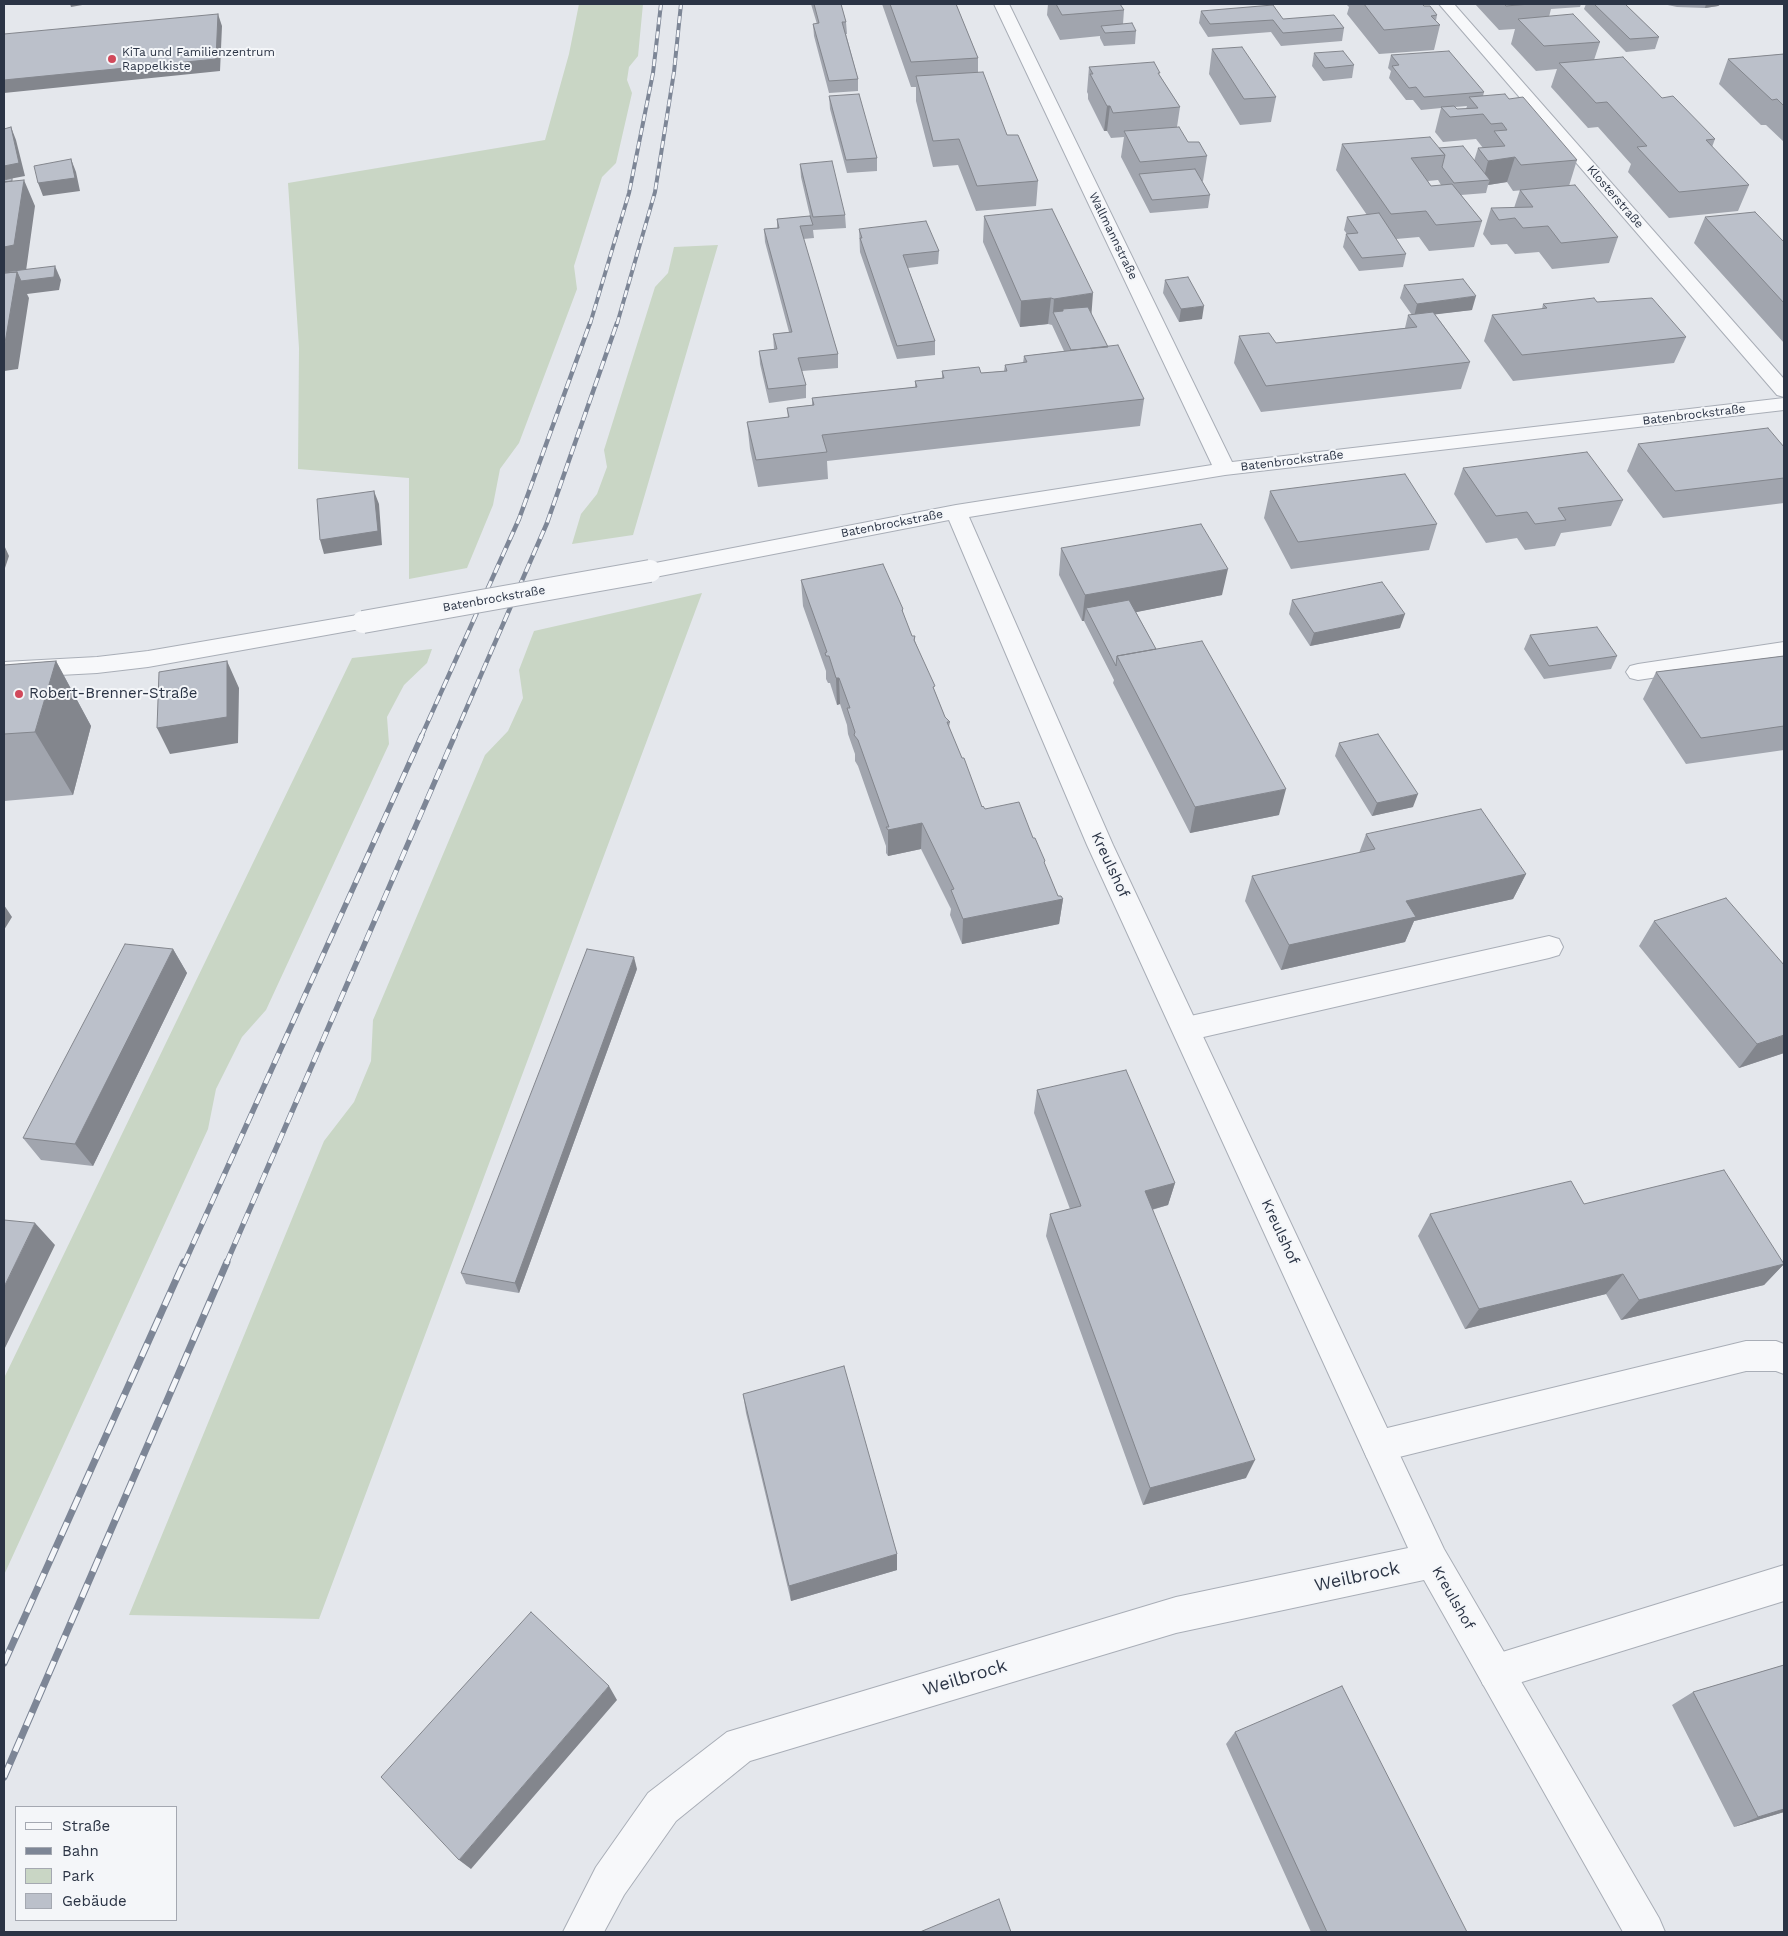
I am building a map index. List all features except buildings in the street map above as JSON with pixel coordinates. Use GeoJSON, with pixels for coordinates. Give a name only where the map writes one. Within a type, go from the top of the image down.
{"type":"FeatureCollection","features":[{"type":"Feature","properties":{"kind":"street","name":"Wallmannstraße"},"geometry":{"type":"LineString","coordinates":[[1000,4],[1225,469]]}},
{"type":"Feature","properties":{"kind":"street","name":"Klosterstraße"},"geometry":{"type":"LineString","coordinates":[[1446,4],[1784,391]]}},
{"type":"Feature","properties":{"kind":"street","name":"Batenbrockstraße"},"geometry":{"type":"LineString","coordinates":[[4,670],[97,665],[148,659],[650,571],[956,512],[1225,469],[1784,404]]}},
{"type":"Feature","properties":{"kind":"street","name":"Kreulshof"},"geometry":{"type":"LineString","coordinates":[[956,512],[1100,845],[1432,1561],[1645,1932]]}},
{"type":"Feature","properties":{"kind":"street"},"geometry":{"type":"LineString","coordinates":[[1638,672],[1784,650]]}},
{"type":"Feature","properties":{"kind":"street"},"geometry":{"type":"LineString","coordinates":[[1186,1029],[1549,947]]}},
{"type":"Feature","properties":{"kind":"street"},"geometry":{"type":"LineString","coordinates":[[1378,1446],[1746,1356],[1776,1356],[1784,1359]]}},
{"type":"Feature","properties":{"kind":"street","name":"Weilbrock"},"geometry":{"type":"LineString","coordinates":[[584,1932],[610,1881],[662,1807],[740,1745],[1176,1615],[1432,1561]]}},
{"type":"Feature","properties":{"kind":"street"},"geometry":{"type":"LineString","coordinates":[[1496,1672],[1784,1583]]}},
{"type":"Feature","properties":{"kind":"green space"},"geometry":{"type":"Polygon","coordinates":[[[579,4],[643,4],[638,56],[629,67],[627,80],[632,93],[616,163],[602,177],[574,266],[577,289],[519,443],[500,469],[493,505],[467,568],[409,579],[409,478],[298,469],[299,348],[288,183],[545,140],[569,54],[579,4]]]}},
{"type":"Feature","properties":{"kind":"green space"},"geometry":{"type":"Polygon","coordinates":[[[718,245],[633,535],[572,544],[581,514],[597,494],[607,467],[604,450],[655,287],[668,273],[674,247],[718,245]]]}},
{"type":"Feature","properties":{"kind":"green space"},"geometry":{"type":"Polygon","coordinates":[[[702,593],[319,1619],[129,1615],[324,1141],[354,1102],[371,1061],[373,1020],[485,755],[508,731],[523,698],[519,670],[534,631],[702,593]]]}},
{"type":"Feature","properties":{"kind":"green space"},"geometry":{"type":"Polygon","coordinates":[[[432,649],[427,663],[404,685],[387,717],[389,744],[266,1010],[242,1037],[216,1089],[208,1129],[4,1575],[4,1378],[352,658],[432,649]]]}},
{"type":"Feature","properties":{"kind":"railway"},"geometry":{"type":"LineString","coordinates":[[590,324],[629,193],[653,73],[661,4]]}},
{"type":"Feature","properties":{"kind":"railway"},"geometry":{"type":"LineString","coordinates":[[617,324],[655,192],[674,72],[681,4]]}},
{"type":"Feature","properties":{"kind":"railway"},"geometry":{"type":"LineString","coordinates":[[421,737],[519,519],[590,323]]}},
{"type":"Feature","properties":{"kind":"railway"},"geometry":{"type":"LineString","coordinates":[[454,737],[547,523],[617,323]]}},
{"type":"Feature","properties":{"kind":"railway"},"geometry":{"type":"LineString","coordinates":[[184,1264],[422,735]]}},
{"type":"Feature","properties":{"kind":"railway"},"geometry":{"type":"LineString","coordinates":[[226,1264],[455,735]]}},
{"type":"Feature","properties":{"kind":"railway"},"geometry":{"type":"LineString","coordinates":[[4,1663],[184,1262]]}},
{"type":"Feature","properties":{"kind":"railway"},"geometry":{"type":"LineString","coordinates":[[4,1777],[227,1262]]}},
{"type":"Feature","properties":{"kind":"place","name":"KiTa und Familienzentrum Rappelkiste"},"geometry":{"type":"Point","coordinates":[112,59]}},
{"type":"Feature","properties":{"kind":"place","name":"Robert-Brenner-Straße"},"geometry":{"type":"Point","coordinates":[19,694]}}]}
